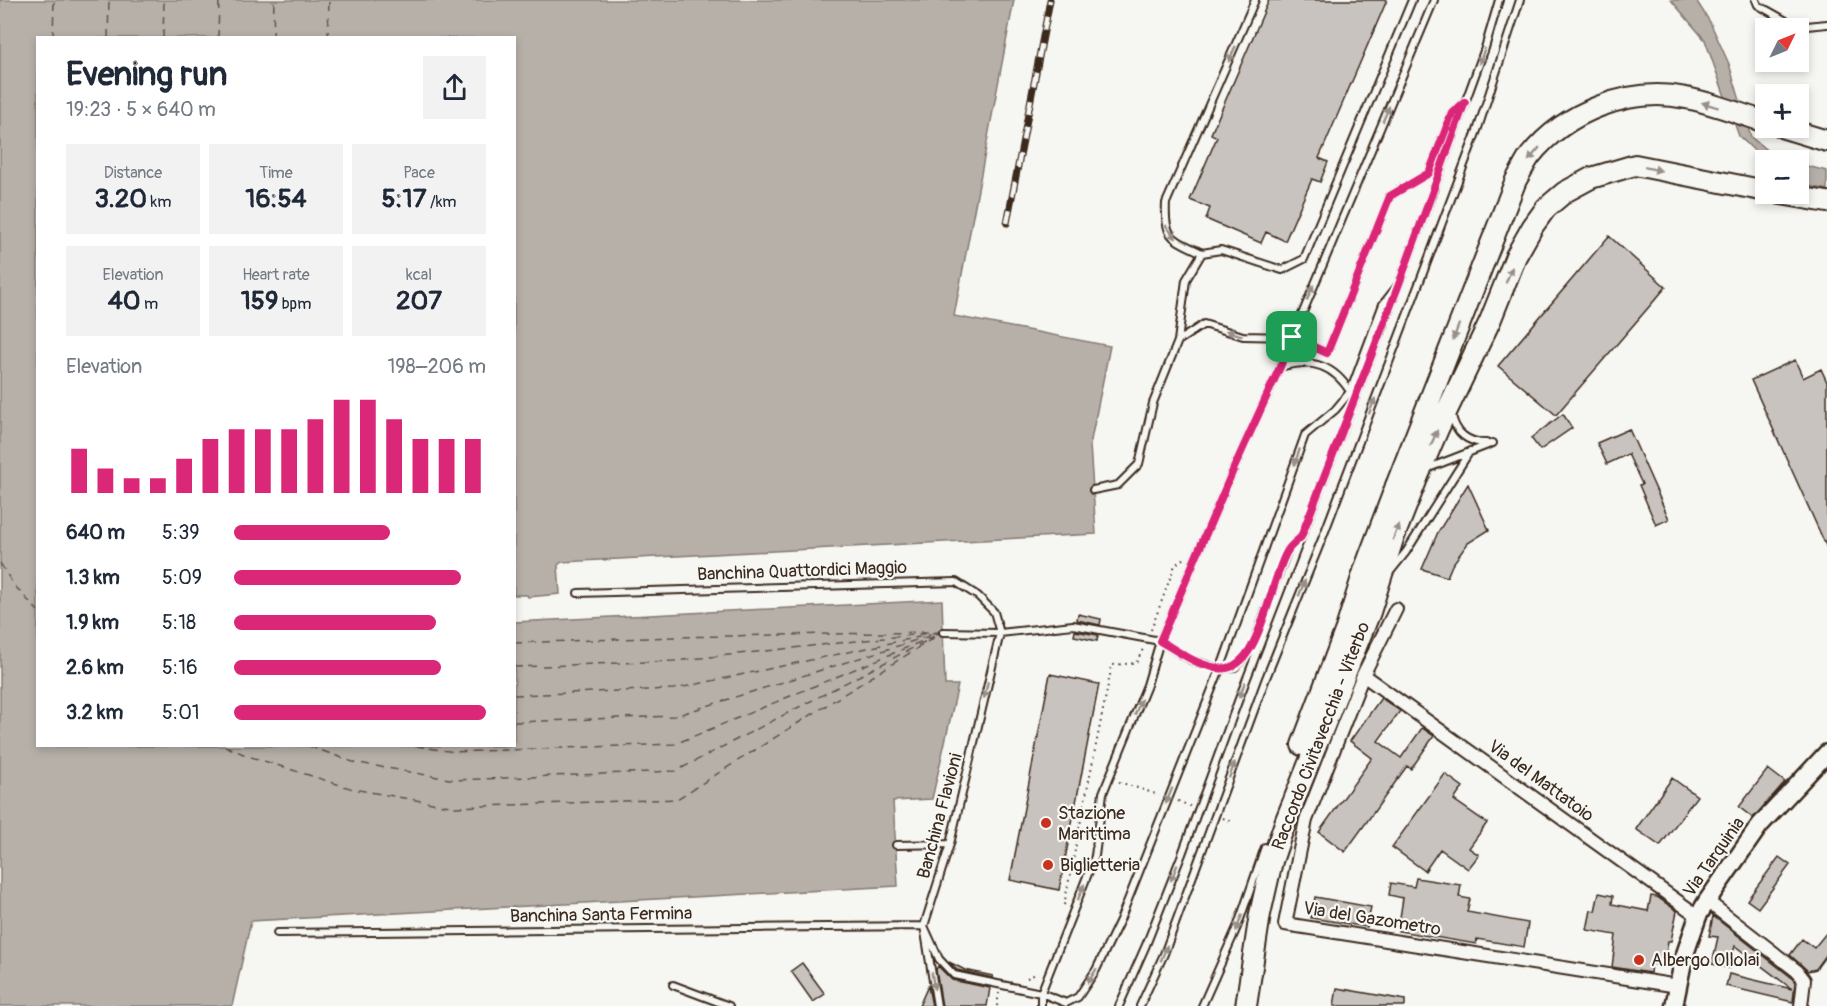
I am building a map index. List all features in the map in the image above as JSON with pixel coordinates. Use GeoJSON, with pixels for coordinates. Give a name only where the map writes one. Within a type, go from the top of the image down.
{"type":"FeatureCollection","features":[{"type":"Feature","properties":{"kind":"main road","name":"Raccordo Civitavecchia - Viterbo"},"geometry":{"type":"LineString","coordinates":[[1237,1006],[1265,847],[1346,629],[1365,568],[1516,180],[1530,157],[1552,134],[1583,113],[1619,99],[1650,96],[1685,97],[1755,119]]}},
{"type":"Feature","properties":{"kind":"main road"},"geometry":{"type":"LineString","coordinates":[[1809,136],[1827,141]]}},
{"type":"Feature","properties":{"kind":"main road","name":"Raccordo Civitavecchia - Viterbo"},"geometry":{"type":"LineString","coordinates":[[1246,1006],[1260,914],[1272,861],[1286,820],[1370,612],[1393,539],[1420,471],[1527,236],[1546,208],[1565,192],[1591,178],[1635,165],[1755,189]]}},
{"type":"Feature","properties":{"kind":"main road"},"geometry":{"type":"LineString","coordinates":[[1809,199],[1827,202]]}},
{"type":"Feature","properties":{"kind":"main road","name":"Via Tarquinia"},"geometry":{"type":"LineString","coordinates":[[1674,1006],[1684,957],[1698,916],[1707,901],[1760,825],[1827,753]]}},
{"type":"Feature","properties":{"kind":"street","name":"Via del Gazometro"},"geometry":{"type":"LineString","coordinates":[[1396,609],[1364,675],[1306,820],[1285,924],[1678,986]]}},
{"type":"Feature","properties":{"kind":"street","name":"Via del Mattatoio"},"geometry":{"type":"LineString","coordinates":[[1364,675],[1698,916]]}},
{"type":"Feature","properties":{"kind":"street"},"geometry":{"type":"LineString","coordinates":[[1707,901],[1797,971],[1804,980],[1800,1006]]}},
{"type":"Feature","properties":{"kind":"lane"},"geometry":{"type":"LineString","coordinates":[[1255,0],[1166,203],[1165,225],[1179,242],[1202,253],[1221,250],[1282,270],[1304,259],[1412,0]]}},
{"type":"Feature","properties":{"kind":"lane"},"geometry":{"type":"LineString","coordinates":[[1041,1006],[1041,993],[1095,856],[1103,793],[1147,685],[1160,641],[1280,367],[1434,0]]}},
{"type":"Feature","properties":{"kind":"lane"},"geometry":{"type":"LineString","coordinates":[[1119,1006],[1178,864],[1399,284],[1485,48],[1499,0]]}},
{"type":"Feature","properties":{"kind":"lane"},"geometry":{"type":"LineString","coordinates":[[1140,1006],[1164,954],[1266,678],[1324,534],[1473,139],[1520,0]]}},
{"type":"Feature","properties":{"kind":"lane"},"geometry":{"type":"LineString","coordinates":[[1756,0],[1758,5],[1797,27],[1827,24]]}},
{"type":"Feature","properties":{"kind":"lane"},"geometry":{"type":"LineString","coordinates":[[1178,341],[1204,324],[1243,336],[1292,337],[1327,353],[1390,196],[1429,173],[1452,113],[1465,102]]}},
{"type":"Feature","properties":{"kind":"lane"},"geometry":{"type":"LineString","coordinates":[[1093,490],[1118,485],[1139,464],[1153,403],[1178,341],[1186,280],[1202,253]]}},
{"type":"Feature","properties":{"kind":"lane"},"geometry":{"type":"LineString","coordinates":[[924,926],[939,959],[954,975],[1041,993],[1066,1003],[1078,998],[1096,970],[1120,920],[1220,669],[1305,435],[1335,410],[1350,392],[1383,304],[1399,284]]}},
{"type":"Feature","properties":{"kind":"lane"},"geometry":{"type":"LineString","coordinates":[[1280,367],[1312,362],[1338,375],[1354,401]]}},
{"type":"Feature","properties":{"kind":"lane"},"geometry":{"type":"LineString","coordinates":[[1396,486],[1420,471],[1493,443],[1474,443],[1462,436],[1454,425],[1450,404]]}},
{"type":"Feature","properties":{"kind":"lane"},"geometry":{"type":"LineString","coordinates":[[1377,587],[1406,552],[1470,451]]}},
{"type":"Feature","properties":{"kind":"lane"},"geometry":{"type":"LineString","coordinates":[[943,632],[1000,633],[1073,625],[1160,641],[1191,660],[1220,669],[1235,667],[1251,651],[1288,550],[1301,537]]}},
{"type":"Feature","properties":{"kind":"lane","name":"Banchina Quattordici Maggio"},"geometry":{"type":"LineString","coordinates":[[578,593],[956,582],[978,596],[994,612],[1000,633]]}},
{"type":"Feature","properties":{"kind":"lane","name":"Banchina Flavioni"},"geometry":{"type":"LineString","coordinates":[[937,1006],[924,926],[950,844],[1000,633]]}},
{"type":"Feature","properties":{"kind":"lane"},"geometry":{"type":"LineString","coordinates":[[896,845],[950,844]]}},
{"type":"Feature","properties":{"kind":"lane"},"geometry":{"type":"LineString","coordinates":[[1202,1006],[1238,925],[1265,847]]}},
{"type":"Feature","properties":{"kind":"lane","name":"Banchina Santa Fermina"},"geometry":{"type":"LineString","coordinates":[[277,933],[924,926]]}},
{"type":"Feature","properties":{"kind":"lane"},"geometry":{"type":"LineString","coordinates":[[673,985],[729,1006]]}},
{"type":"Feature","properties":{"kind":"shaded area"},"geometry":{"type":"Polygon","coordinates":[[[0,0],[1014,0],[954,316],[1110,346],[1090,445],[1096,534],[562,562],[558,565],[560,594],[528,597],[527,595],[516,595],[516,36],[36,36],[36,747],[516,747],[516,622],[942,600],[945,685],[958,685],[932,799],[893,801],[898,886],[251,921],[232,1006],[0,1006],[0,0]]]}},
{"type":"Feature","properties":{"kind":"shaded area"},"geometry":{"type":"Polygon","coordinates":[[[1671,0],[1696,0],[1710,22],[1729,64],[1751,137],[1766,150],[1755,151],[1739,136],[1705,40],[1671,0]]]}},
{"type":"Feature","properties":{"kind":"shaded area"},"geometry":{"type":"Polygon","coordinates":[[[1809,166],[1827,171],[1827,190],[1809,186],[1809,166]]]}},
{"type":"Feature","properties":{"kind":"building"},"geometry":{"type":"Polygon","coordinates":[[[1269,0],[1387,0],[1319,158],[1328,162],[1320,182],[1312,179],[1285,241],[1266,232],[1261,243],[1206,219],[1210,208],[1190,200],[1217,137],[1211,134],[1269,0]]]}},
{"type":"Feature","properties":{"kind":"building"},"geometry":{"type":"Polygon","coordinates":[[[1609,236],[1666,287],[1556,415],[1498,366],[1609,236]]]}},
{"type":"Feature","properties":{"kind":"building"},"geometry":{"type":"Polygon","coordinates":[[[1795,360],[1803,378],[1821,369],[1827,382],[1827,548],[1751,380],[1795,360]]]}},
{"type":"Feature","properties":{"kind":"building"},"geometry":{"type":"Polygon","coordinates":[[[1563,414],[1572,428],[1540,450],[1531,438],[1563,414]]]}},
{"type":"Feature","properties":{"kind":"building"},"geometry":{"type":"Polygon","coordinates":[[[1629,429],[1669,519],[1656,525],[1639,485],[1642,484],[1628,454],[1607,464],[1597,443],[1629,429]]]}},
{"type":"Feature","properties":{"kind":"building"},"geometry":{"type":"Polygon","coordinates":[[[1468,484],[1489,530],[1468,543],[1452,565],[1447,577],[1422,569],[1438,532],[1468,484]]]}},
{"type":"Feature","properties":{"kind":"building"},"geometry":{"type":"Polygon","coordinates":[[[1078,614],[1101,619],[1100,625],[1077,620],[1078,614]]]}},
{"type":"Feature","properties":{"kind":"building"},"geometry":{"type":"Polygon","coordinates":[[[1075,631],[1098,635],[1097,641],[1074,636],[1075,631]]]}},
{"type":"Feature","properties":{"kind":"building","name":"Stazione Marittima"},"geometry":{"type":"Polygon","coordinates":[[[1050,674],[1099,684],[1059,890],[1010,880],[1050,674]]]}},
{"type":"Feature","properties":{"kind":"building"},"geometry":{"type":"Polygon","coordinates":[[[1381,698],[1400,711],[1378,741],[1401,758],[1422,728],[1434,736],[1411,769],[1407,766],[1345,852],[1319,832],[1372,758],[1350,741],[1381,698]]]}},
{"type":"Feature","properties":{"kind":"building"},"geometry":{"type":"Polygon","coordinates":[[[1768,769],[1785,782],[1753,818],[1739,807],[1768,769]]]}},
{"type":"Feature","properties":{"kind":"building"},"geometry":{"type":"Polygon","coordinates":[[[1445,774],[1463,787],[1454,800],[1487,823],[1469,848],[1479,855],[1468,869],[1440,849],[1425,871],[1392,847],[1445,774]]]}},
{"type":"Feature","properties":{"kind":"building"},"geometry":{"type":"Polygon","coordinates":[[[1672,778],[1697,796],[1660,846],[1636,829],[1672,778]]]}},
{"type":"Feature","properties":{"kind":"building"},"geometry":{"type":"Polygon","coordinates":[[[1779,857],[1790,865],[1758,908],[1747,900],[1779,857]]]}},
{"type":"Feature","properties":{"kind":"building"},"geometry":{"type":"Polygon","coordinates":[[[1416,878],[1461,885],[1459,897],[1470,899],[1467,912],[1528,923],[1524,947],[1477,939],[1476,944],[1398,931],[1403,898],[1389,895],[1391,883],[1414,887],[1416,878]]]}},
{"type":"Feature","properties":{"kind":"building"},"geometry":{"type":"Polygon","coordinates":[[[1599,893],[1613,896],[1612,904],[1648,911],[1651,896],[1657,897],[1677,911],[1671,941],[1668,941],[1664,966],[1651,964],[1650,973],[1612,967],[1616,935],[1587,930],[1591,910],[1595,911],[1599,893]]]}},
{"type":"Feature","properties":{"kind":"building"},"geometry":{"type":"Polygon","coordinates":[[[1315,897],[1371,907],[1367,927],[1311,918],[1315,897]]]}},
{"type":"Feature","properties":{"kind":"building"},"geometry":{"type":"Polygon","coordinates":[[[1713,916],[1791,977],[1795,982],[1793,1002],[1726,986],[1729,974],[1792,989],[1735,946],[1729,968],[1712,964],[1718,937],[1709,936],[1713,916]]]}},
{"type":"Feature","properties":{"kind":"building"},"geometry":{"type":"Polygon","coordinates":[[[1827,932],[1827,954],[1816,969],[1808,971],[1790,955],[1802,939],[1814,948],[1827,932]]]}},
{"type":"Feature","properties":{"kind":"building"},"geometry":{"type":"Polygon","coordinates":[[[949,962],[965,970],[993,976],[992,978],[957,970],[949,962]]]}},
{"type":"Feature","properties":{"kind":"building"},"geometry":{"type":"Polygon","coordinates":[[[802,963],[825,994],[813,1002],[791,971],[802,963]]]}},
{"type":"Feature","properties":{"kind":"building"},"geometry":{"type":"Polygon","coordinates":[[[938,966],[952,980],[990,988],[987,1006],[942,1006],[936,970],[938,966]]]}},
{"type":"Feature","properties":{"kind":"building"},"geometry":{"type":"Polygon","coordinates":[[[928,986],[932,1006],[919,1006],[928,986]]]}},
{"type":"Feature","properties":{"kind":"building"},"geometry":{"type":"Polygon","coordinates":[[[1337,988],[1405,1000],[1405,1006],[1334,1006],[1337,988]]]}},
{"type":"Feature","properties":{"kind":"ferry route"},"geometry":{"type":"LineString","coordinates":[[53,36],[54,0]]}},
{"type":"Feature","properties":{"kind":"ferry route"},"geometry":{"type":"LineString","coordinates":[[108,36],[109,0]]}},
{"type":"Feature","properties":{"kind":"ferry route"},"geometry":{"type":"LineString","coordinates":[[163,36],[164,0]]}},
{"type":"Feature","properties":{"kind":"ferry route"},"geometry":{"type":"LineString","coordinates":[[218,36],[219,0]]}},
{"type":"Feature","properties":{"kind":"ferry route"},"geometry":{"type":"LineString","coordinates":[[273,36],[274,0]]}},
{"type":"Feature","properties":{"kind":"ferry route"},"geometry":{"type":"LineString","coordinates":[[328,36],[329,0]]}},
{"type":"Feature","properties":{"kind":"ferry route"},"geometry":{"type":"LineString","coordinates":[[0,563],[13,584],[36,609]]}},
{"type":"Feature","properties":{"kind":"ferry route"},"geometry":{"type":"LineString","coordinates":[[516,643],[933,632]]}},
{"type":"Feature","properties":{"kind":"ferry route"},"geometry":{"type":"LineString","coordinates":[[516,667],[674,661],[939,632]]}},
{"type":"Feature","properties":{"kind":"ferry route"},"geometry":{"type":"LineString","coordinates":[[516,722],[675,716],[939,633]]}},
{"type":"Feature","properties":{"kind":"ferry route"},"geometry":{"type":"LineString","coordinates":[[516,695],[674,689],[933,634]]}},
{"type":"Feature","properties":{"kind":"ferry route"},"geometry":{"type":"LineString","coordinates":[[227,747],[248,756],[353,789],[455,807],[677,799],[940,634]]}},
{"type":"Feature","properties":{"kind":"ferry route"},"geometry":{"type":"LineString","coordinates":[[422,747],[454,752],[675,744],[937,635]]}},
{"type":"Feature","properties":{"kind":"ferry route"},"geometry":{"type":"LineString","coordinates":[[312,747],[353,762],[455,780],[676,771],[932,638]]}},
{"type":"Feature","properties":{"kind":"railway"},"geometry":{"type":"LineString","coordinates":[[1007,223],[1050,0]]}},
{"type":"Feature","properties":{"kind":"place","name":"Stazione Marittima"},"geometry":{"type":"Point","coordinates":[1046,823]}},
{"type":"Feature","properties":{"kind":"place","name":"Biglietteria"},"geometry":{"type":"Point","coordinates":[1048,865]}},
{"type":"Feature","properties":{"kind":"place","name":"Albergo Ollolai"},"geometry":{"type":"Point","coordinates":[1639,960]}},
{"type":"Feature","properties":{"kind":"route"},"geometry":{"type":"LineString","coordinates":[[1465,102],[1399,284],[1301,537],[1288,550],[1251,651],[1235,667],[1220,669],[1191,660],[1160,641],[1292,337],[1327,353],[1390,196],[1429,173],[1452,113],[1465,102]]}}]}
